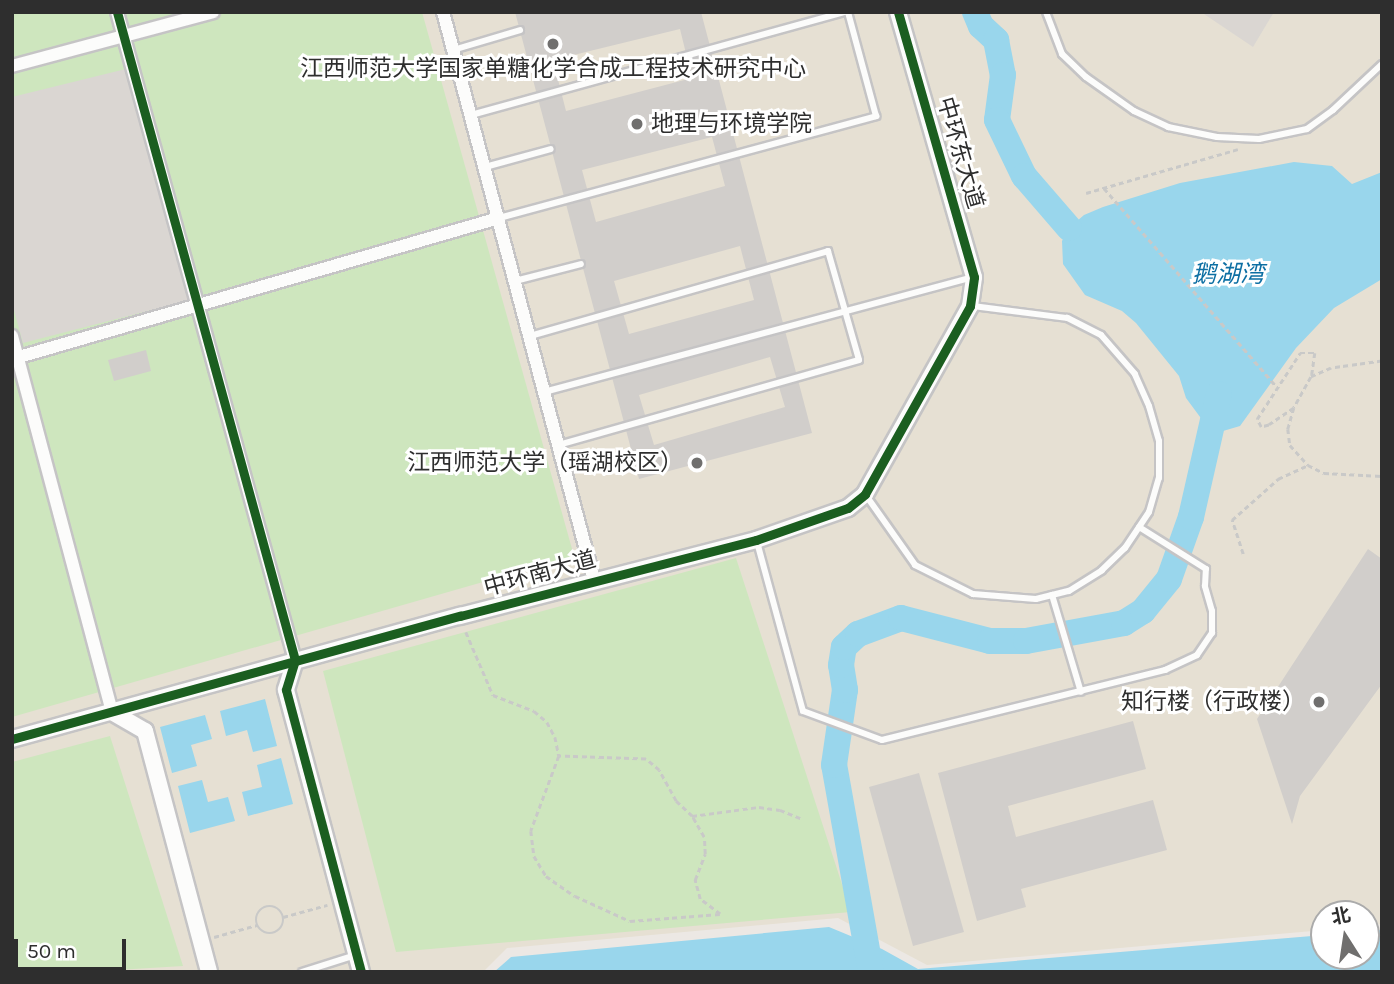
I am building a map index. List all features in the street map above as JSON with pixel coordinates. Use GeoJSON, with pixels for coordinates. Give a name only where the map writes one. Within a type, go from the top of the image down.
{"type":"FeatureCollection","features":[{"type":"Feature","properties":{"kind":"street"},"geometry":{"type":"LineString","coordinates":[[117,12],[295,660],[286,690],[361,972]]}},
{"type":"Feature","properties":{"kind":"street"},"geometry":{"type":"LineString","coordinates":[[12,66],[213,12]]}},
{"type":"Feature","properties":{"kind":"street"},"geometry":{"type":"LineString","coordinates":[[443,12],[594,580]]}},
{"type":"Feature","properties":{"kind":"street","name":"中环东大道"},"geometry":{"type":"LineString","coordinates":[[898,12],[966,242],[974,276],[970,306]]}},
{"type":"Feature","properties":{"kind":"street"},"geometry":{"type":"LineString","coordinates":[[15,358],[499,218]]}},
{"type":"Feature","properties":{"kind":"street","name":"中环南大道"},"geometry":{"type":"LineString","coordinates":[[12,739],[460,615],[757,540],[848,508],[865,494],[970,306]]}},
{"type":"Feature","properties":{"kind":"street"},"geometry":{"type":"LineString","coordinates":[[12,335],[15,358],[112,712],[145,731],[209,972]]}},
{"type":"Feature","properties":{"kind":"lane"},"geometry":{"type":"LineString","coordinates":[[471,115],[846,12],[876,116],[499,218]]}},
{"type":"Feature","properties":{"kind":"lane"},"geometry":{"type":"LineString","coordinates":[[1046,12],[1062,54],[1086,77],[1134,111],[1168,127],[1217,137],[1259,138],[1307,129],[1333,110],[1382,64]]}},
{"type":"Feature","properties":{"kind":"lane"},"geometry":{"type":"LineString","coordinates":[[453,50],[520,30]]}},
{"type":"Feature","properties":{"kind":"lane"},"geometry":{"type":"LineString","coordinates":[[485,167],[551,149]]}},
{"type":"Feature","properties":{"kind":"lane"},"geometry":{"type":"LineString","coordinates":[[530,336],[828,251],[859,360],[558,445]]}},
{"type":"Feature","properties":{"kind":"lane"},"geometry":{"type":"LineString","coordinates":[[515,281],[581,264]]}},
{"type":"Feature","properties":{"kind":"lane"},"geometry":{"type":"LineString","coordinates":[[544,392],[974,276]]}},
{"type":"Feature","properties":{"kind":"lane"},"geometry":{"type":"LineString","coordinates":[[865,494],[915,565],[973,594],[1036,599],[1069,591],[1102,570],[1125,548],[1149,512],[1159,478],[1159,441],[1149,406],[1135,374],[1101,335],[1068,317],[970,306]]}},
{"type":"Feature","properties":{"kind":"lane"},"geometry":{"type":"LineString","coordinates":[[757,540],[803,711],[835,725],[882,740],[1165,670],[1197,655],[1212,633],[1212,611],[1205,586],[1206,569],[1139,527]]}},
{"type":"Feature","properties":{"kind":"lane"},"geometry":{"type":"LineString","coordinates":[[1052,596],[1081,692]]}},
{"type":"Feature","properties":{"kind":"lane"},"geometry":{"type":"LineString","coordinates":[[302,972],[356,955]]}},
{"type":"Feature","properties":{"kind":"path"},"geometry":{"type":"LineString","coordinates":[[1086,193],[1229,153],[1259,138]]}},
{"type":"Feature","properties":{"kind":"path"},"geometry":{"type":"LineString","coordinates":[[1104,188],[1276,386]]}},
{"type":"Feature","properties":{"kind":"path"},"geometry":{"type":"LineString","coordinates":[[1294,408],[1269,425],[1261,427],[1257,419],[1300,353],[1315,353],[1311,377],[1294,408],[1288,429],[1290,445],[1308,465],[1324,473],[1382,476]]}},
{"type":"Feature","properties":{"kind":"path"},"geometry":{"type":"LineString","coordinates":[[1311,377],[1331,368],[1382,361]]}},
{"type":"Feature","properties":{"kind":"path"},"geometry":{"type":"LineString","coordinates":[[1243,554],[1232,520],[1278,479],[1308,465]]}},
{"type":"Feature","properties":{"kind":"path"},"geometry":{"type":"LineString","coordinates":[[460,615],[493,695],[534,711],[547,722],[559,756],[531,831],[534,856],[546,876],[575,896],[630,921],[720,914],[700,900],[695,880],[705,854],[704,836],[692,816],[676,801],[659,770],[646,759],[559,756]]}},
{"type":"Feature","properties":{"kind":"path"},"geometry":{"type":"LineString","coordinates":[[692,816],[727,814],[759,807],[780,810],[800,818]]}},
{"type":"Feature","properties":{"kind":"path"},"geometry":{"type":"LineString","coordinates":[[283,917],[342,901]]}},
{"type":"Feature","properties":{"kind":"path"},"geometry":{"type":"LineString","coordinates":[[267,906],[277,908],[283,917],[281,928],[273,933],[264,933],[257,925],[257,914],[267,906]]}},
{"type":"Feature","properties":{"kind":"path"},"geometry":{"type":"LineString","coordinates":[[201,941],[257,925]]}},
{"type":"Feature","properties":{"kind":"shaded area","name":"江西师范大学（瑶湖校区）"},"geometry":{"type":"Polygon","coordinates":[[[12,12],[1382,12],[1382,924],[1380,900],[1310,900],[1310,931],[927,965],[838,918],[507,948],[483,972],[12,972],[12,12]]]}},
{"type":"Feature","properties":{"kind":"shaded area"},"geometry":{"type":"Polygon","coordinates":[[[1201,12],[1274,12],[1253,47],[1201,12]]]}},
{"type":"Feature","properties":{"kind":"shaded area"},"geometry":{"type":"Polygon","coordinates":[[[134,67],[190,300],[23,343],[12,303],[12,97],[134,67]]]}},
{"type":"Feature","properties":{"kind":"green space"},"geometry":{"type":"Polygon","coordinates":[[[12,12],[422,12],[574,556],[12,717],[12,12]]]}},
{"type":"Feature","properties":{"kind":"green space"},"geometry":{"type":"Polygon","coordinates":[[[736,558],[851,912],[396,952],[323,671],[736,558]]]}},
{"type":"Feature","properties":{"kind":"green space"},"geometry":{"type":"Polygon","coordinates":[[[110,736],[183,966],[84,972],[12,972],[12,762],[110,736]]]}},
{"type":"Feature","properties":{"kind":"water","name":"鹅湖湾"},"geometry":{"type":"Polygon","coordinates":[[[1294,162],[1332,166],[1352,184],[1382,172],[1382,279],[1334,308],[1296,348],[1240,426],[1223,431],[1206,425],[1186,398],[1179,376],[1136,323],[1122,311],[1085,295],[1063,264],[1062,241],[1069,228],[1084,215],[1103,207],[1180,183],[1294,162]]]}},
{"type":"Feature","properties":{"kind":"water"},"geometry":{"type":"Polygon","coordinates":[[[265,699],[277,746],[253,752],[247,730],[226,736],[220,711],[265,699]]]}},
{"type":"Feature","properties":{"kind":"water"},"geometry":{"type":"Polygon","coordinates":[[[205,715],[212,739],[191,745],[197,766],[172,773],[160,727],[205,715]]]}},
{"type":"Feature","properties":{"kind":"water"},"geometry":{"type":"Polygon","coordinates":[[[281,758],[293,804],[248,816],[242,792],[262,787],[257,765],[281,758]]]}},
{"type":"Feature","properties":{"kind":"water"},"geometry":{"type":"Polygon","coordinates":[[[202,780],[208,802],[228,797],[235,821],[190,833],[178,786],[202,780]]]}},
{"type":"Feature","properties":{"kind":"water"},"geometry":{"type":"Polygon","coordinates":[[[829,927],[882,949],[918,969],[1310,936],[1310,970],[1380,970],[1382,930],[1382,972],[494,972],[511,957],[829,927]]]}},
{"type":"Feature","properties":{"kind":"building"},"geometry":{"type":"Polygon","coordinates":[[[515,12],[701,12],[812,433],[639,479],[515,12]],[[680,29],[553,60],[566,111],[692,78],[680,29]],[[712,137],[582,170],[596,222],[725,186],[712,137]],[[740,246],[614,281],[629,334],[754,300],[740,246]],[[770,357],[639,395],[654,445],[785,407],[770,357]]]}},
{"type":"Feature","properties":{"kind":"building"},"geometry":{"type":"Polygon","coordinates":[[[146,350],[151,371],[114,381],[108,360],[146,350]]]}},
{"type":"Feature","properties":{"kind":"building","name":"知行楼（行政楼）"},"geometry":{"type":"Polygon","coordinates":[[[1368,549],[1382,559],[1382,684],[1300,796],[1292,824],[1257,719],[1368,549]]]}},
{"type":"Feature","properties":{"kind":"building"},"geometry":{"type":"Polygon","coordinates":[[[1133,721],[1146,769],[1008,806],[1016,837],[1153,800],[1167,850],[1021,889],[1026,907],[977,921],[938,773],[1133,721]]]}},
{"type":"Feature","properties":{"kind":"building"},"geometry":{"type":"Polygon","coordinates":[[[919,773],[964,932],[913,946],[869,787],[919,773]]]}},
{"type":"Feature","properties":{"kind":"waterway"},"geometry":{"type":"LineString","coordinates":[[975,12],[981,26],[996,40],[1003,75],[997,120],[1024,176],[1069,228]]}},
{"type":"Feature","properties":{"kind":"waterway"},"geometry":{"type":"LineString","coordinates":[[871,972],[834,765],[845,690],[841,665],[844,647],[858,634],[901,618],[990,641],[1026,641],[1124,623],[1143,611],[1169,579],[1191,517],[1219,394]]}},
{"type":"Feature","properties":{"kind":"cycle path"},"geometry":{"type":"LineString","coordinates":[[117,12],[295,660],[286,690],[361,972]]}},
{"type":"Feature","properties":{"kind":"cycle path"},"geometry":{"type":"LineString","coordinates":[[12,739],[460,616],[756,540],[848,508],[865,494],[970,306],[974,277],[898,12]]}},
{"type":"Feature","properties":{"kind":"place","name":"江西师范大学国家单糖化学合成工程技术研究中心"},"geometry":{"type":"Point","coordinates":[553,44]}},
{"type":"Feature","properties":{"kind":"place","name":"地理与环境学院"},"geometry":{"type":"Point","coordinates":[637,124]}},
{"type":"Feature","properties":{"kind":"place","name":"江西师范大学（瑶湖校区）"},"geometry":{"type":"Point","coordinates":[697,463]}},
{"type":"Feature","properties":{"kind":"place","name":"知行楼（行政楼）"},"geometry":{"type":"Point","coordinates":[1319,702]}}]}
